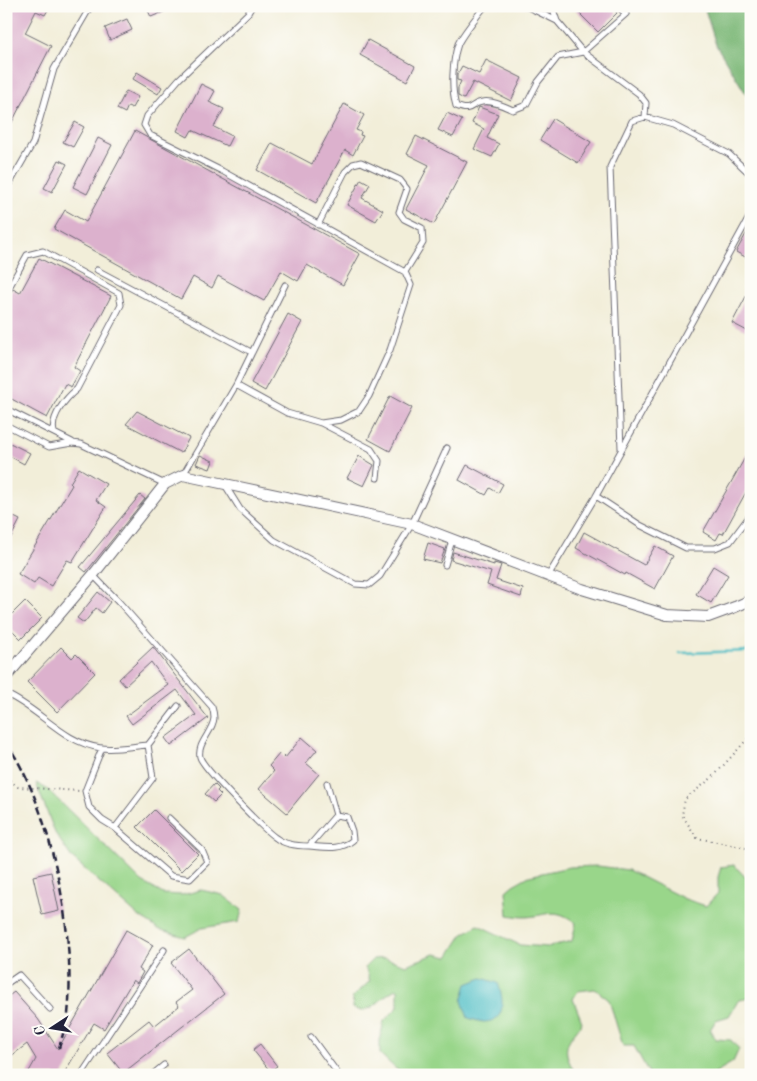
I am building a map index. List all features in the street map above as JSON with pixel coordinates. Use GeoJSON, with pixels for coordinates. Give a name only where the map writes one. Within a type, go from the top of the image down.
{"type":"FeatureCollection","features":[{"type":"Feature","properties":{"kind":"street"},"geometry":{"type":"LineString","coordinates":[[6,677],[93,575],[166,484],[183,475],[412,524],[591,592],[667,615],[708,617],[751,600]]}},
{"type":"Feature","properties":{"kind":"lane"},"geometry":{"type":"LineString","coordinates":[[6,190],[33,143],[54,69],[92,6]]}},
{"type":"Feature","properties":{"kind":"lane"},"geometry":{"type":"LineString","coordinates":[[252,6],[248,13],[179,80],[147,116],[144,125],[150,135],[405,272],[411,286],[390,350],[369,396],[359,411],[341,420],[321,423]]}},
{"type":"Feature","properties":{"kind":"lane"},"geometry":{"type":"LineString","coordinates":[[485,6],[458,43],[454,62],[453,98],[456,106],[464,109],[481,102],[495,102],[513,110],[526,105],[538,82],[558,57],[583,52],[626,14],[617,6]]}},
{"type":"Feature","properties":{"kind":"lane"},"geometry":{"type":"LineString","coordinates":[[526,6],[557,21]]}},
{"type":"Feature","properties":{"kind":"lane"},"geometry":{"type":"LineString","coordinates":[[552,6],[557,21],[583,52],[639,94],[646,103],[645,117]]}},
{"type":"Feature","properties":{"kind":"lane"},"geometry":{"type":"LineString","coordinates":[[622,448],[610,168],[632,121],[645,117],[673,125],[729,154],[751,175]]}},
{"type":"Feature","properties":{"kind":"lane"},"geometry":{"type":"LineString","coordinates":[[318,225],[345,172],[353,164],[361,162],[400,180],[407,189],[399,212],[404,219],[422,228],[423,243],[405,272]]}},
{"type":"Feature","properties":{"kind":"lane"},"geometry":{"type":"LineString","coordinates":[[548,576],[596,496],[751,214]]}},
{"type":"Feature","properties":{"kind":"lane"},"geometry":{"type":"LineString","coordinates":[[6,293],[27,255],[43,251],[119,293],[122,305],[77,388],[70,394],[54,419],[52,426],[54,432]]}},
{"type":"Feature","properties":{"kind":"lane"},"geometry":{"type":"LineString","coordinates":[[97,270],[252,352]]}},
{"type":"Feature","properties":{"kind":"lane"},"geometry":{"type":"LineString","coordinates":[[183,475],[236,385],[284,285]]}},
{"type":"Feature","properties":{"kind":"lane"},"geometry":{"type":"LineString","coordinates":[[236,385],[287,414],[321,423],[371,449],[379,461],[378,478]]}},
{"type":"Feature","properties":{"kind":"lane"},"geometry":{"type":"LineString","coordinates":[[6,409],[54,432],[72,443]]}},
{"type":"Feature","properties":{"kind":"lane"},"geometry":{"type":"LineString","coordinates":[[6,425],[49,447],[72,443],[81,444],[166,484]]}},
{"type":"Feature","properties":{"kind":"lane"},"geometry":{"type":"LineString","coordinates":[[225,484],[240,509],[274,540],[355,584],[369,585],[380,576],[412,524],[447,448]]}},
{"type":"Feature","properties":{"kind":"lane"},"geometry":{"type":"LineString","coordinates":[[596,496],[640,525],[686,548],[715,548],[730,542],[751,514]]}},
{"type":"Feature","properties":{"kind":"lane"},"geometry":{"type":"LineString","coordinates":[[445,565],[452,540]]}},
{"type":"Feature","properties":{"kind":"lane"},"geometry":{"type":"LineString","coordinates":[[93,575],[212,707],[214,719],[209,733],[200,748],[200,758],[217,781],[276,838],[295,846],[332,848],[347,845],[352,840],[352,831],[347,817],[336,815]]}},
{"type":"Feature","properties":{"kind":"lane"},"geometry":{"type":"LineString","coordinates":[[6,694],[22,701],[68,737],[102,748],[148,745]]}},
{"type":"Feature","properties":{"kind":"lane"},"geometry":{"type":"LineString","coordinates":[[115,828],[153,778],[148,745],[178,706]]}},
{"type":"Feature","properties":{"kind":"lane"},"geometry":{"type":"LineString","coordinates":[[102,748],[85,791],[89,807],[102,820],[115,828],[171,876],[190,879],[207,862],[202,850],[169,818]]}},
{"type":"Feature","properties":{"kind":"lane"},"geometry":{"type":"LineString","coordinates":[[327,783],[336,815]]}},
{"type":"Feature","properties":{"kind":"lane"},"geometry":{"type":"LineString","coordinates":[[309,846],[336,815]]}},
{"type":"Feature","properties":{"kind":"lane"},"geometry":{"type":"LineString","coordinates":[[81,1075],[164,950]]}},
{"type":"Feature","properties":{"kind":"lane"},"geometry":{"type":"LineString","coordinates":[[6,984],[20,975],[50,1010]]}},
{"type":"Feature","properties":{"kind":"lane"},"geometry":{"type":"LineString","coordinates":[[311,1037],[339,1075]]}},
{"type":"Feature","properties":{"kind":"lane"},"geometry":{"type":"LineString","coordinates":[[152,1075],[164,1066]]}},
{"type":"Feature","properties":{"kind":"path"},"geometry":{"type":"LineString","coordinates":[[751,735],[713,777],[685,799],[682,815],[697,838],[751,849]]}},
{"type":"Feature","properties":{"kind":"path"},"geometry":{"type":"LineString","coordinates":[[6,777],[18,787],[85,791]]}},
{"type":"Feature","properties":{"kind":"green space"},"geometry":{"type":"Polygon","coordinates":[[[704,6],[751,6],[751,102],[716,45],[704,6]]]}},
{"type":"Feature","properties":{"kind":"green space"},"geometry":{"type":"Polygon","coordinates":[[[36,783],[47,789],[142,882],[163,894],[182,895],[201,890],[223,895],[242,910],[239,922],[202,928],[185,937],[158,929],[137,915],[72,858],[55,833],[36,783]]]}},
{"type":"Feature","properties":{"kind":"green space"},"geometry":{"type":"Polygon","coordinates":[[[734,865],[751,883],[751,996],[738,1001],[729,1016],[716,1020],[710,1030],[716,1039],[731,1040],[739,1049],[733,1062],[711,1075],[650,1075],[634,1046],[623,1046],[609,1000],[595,989],[578,991],[573,999],[582,1022],[570,1039],[567,1053],[569,1062],[576,1075],[405,1075],[380,1054],[380,1039],[384,1021],[398,1007],[398,989],[393,990],[369,1009],[352,1008],[353,997],[370,981],[365,967],[373,959],[385,958],[406,965],[435,954],[448,957],[462,935],[478,925],[520,945],[548,947],[572,941],[576,923],[562,915],[551,913],[525,917],[508,915],[506,891],[529,876],[569,867],[598,866],[628,870],[685,899],[706,906],[718,893],[718,877],[721,867],[734,865]]]}},
{"type":"Feature","properties":{"kind":"water"},"geometry":{"type":"Polygon","coordinates":[[[482,978],[498,983],[501,995],[502,1008],[497,1018],[492,1021],[480,1022],[468,1018],[462,1001],[467,984],[482,978]]]}},
{"type":"Feature","properties":{"kind":"building"},"geometry":{"type":"Polygon","coordinates":[[[6,6],[50,6],[45,15],[36,11],[25,33],[51,46],[6,134],[6,6]]]}},
{"type":"Feature","properties":{"kind":"building"},"geometry":{"type":"Polygon","coordinates":[[[146,6],[178,6],[151,17],[146,6]]]}},
{"type":"Feature","properties":{"kind":"building"},"geometry":{"type":"Polygon","coordinates":[[[572,6],[611,6],[617,13],[598,32],[572,6]]]}},
{"type":"Feature","properties":{"kind":"building"},"geometry":{"type":"Polygon","coordinates":[[[127,19],[132,30],[110,40],[105,28],[127,19]]]}},
{"type":"Feature","properties":{"kind":"building"},"geometry":{"type":"Polygon","coordinates":[[[368,40],[415,66],[407,81],[360,55],[368,40]]]}},
{"type":"Feature","properties":{"kind":"building"},"geometry":{"type":"Polygon","coordinates":[[[486,60],[522,78],[511,101],[473,82],[464,99],[458,96],[458,88],[461,81],[457,80],[457,75],[462,66],[479,74],[486,60]]]}},
{"type":"Feature","properties":{"kind":"building"},"geometry":{"type":"Polygon","coordinates":[[[137,72],[162,87],[158,94],[133,79],[137,72]]]}},
{"type":"Feature","properties":{"kind":"building"},"geometry":{"type":"Polygon","coordinates":[[[201,84],[215,91],[209,102],[224,109],[214,127],[232,136],[227,146],[192,130],[188,137],[177,131],[201,84]]]}},
{"type":"Feature","properties":{"kind":"building"},"geometry":{"type":"Polygon","coordinates":[[[126,91],[138,97],[132,108],[128,106],[125,113],[117,109],[126,91]]]}},
{"type":"Feature","properties":{"kind":"building"},"geometry":{"type":"Polygon","coordinates":[[[344,104],[364,115],[356,130],[361,132],[360,135],[363,136],[353,155],[345,150],[316,203],[257,170],[272,143],[312,164],[344,104]]]}},
{"type":"Feature","properties":{"kind":"building"},"geometry":{"type":"Polygon","coordinates":[[[479,107],[498,114],[487,138],[499,144],[492,157],[474,149],[484,129],[472,123],[479,107]]]}},
{"type":"Feature","properties":{"kind":"building"},"geometry":{"type":"Polygon","coordinates":[[[447,113],[462,120],[453,137],[438,130],[447,113]]]}},
{"type":"Feature","properties":{"kind":"building"},"geometry":{"type":"Polygon","coordinates":[[[553,119],[591,142],[578,163],[540,140],[553,119]]]}},
{"type":"Feature","properties":{"kind":"building"},"geometry":{"type":"Polygon","coordinates":[[[75,122],[84,127],[73,147],[63,142],[75,122]]]}},
{"type":"Feature","properties":{"kind":"building"},"geometry":{"type":"Polygon","coordinates":[[[135,131],[360,254],[343,285],[307,265],[298,281],[281,271],[264,301],[218,276],[212,288],[193,277],[181,299],[54,229],[65,210],[86,222],[135,131]]]}},
{"type":"Feature","properties":{"kind":"building"},"geometry":{"type":"Polygon","coordinates":[[[416,136],[467,162],[434,224],[406,209],[429,165],[407,154],[416,136]]]}},
{"type":"Feature","properties":{"kind":"building"},"geometry":{"type":"Polygon","coordinates":[[[98,138],[112,145],[87,194],[73,187],[98,138]]]}},
{"type":"Feature","properties":{"kind":"building"},"geometry":{"type":"Polygon","coordinates":[[[59,160],[67,164],[52,192],[44,188],[59,160]]]}},
{"type":"Feature","properties":{"kind":"building"},"geometry":{"type":"Polygon","coordinates":[[[361,179],[370,184],[362,198],[383,210],[376,221],[347,205],[361,179]]]}},
{"type":"Feature","properties":{"kind":"building"},"geometry":{"type":"Polygon","coordinates":[[[751,225],[751,260],[736,252],[751,225]]]}},
{"type":"Feature","properties":{"kind":"building"},"geometry":{"type":"Polygon","coordinates":[[[39,258],[111,296],[74,367],[80,371],[71,387],[65,384],[47,418],[6,396],[6,298],[13,289],[20,293],[39,258]]]}},
{"type":"Feature","properties":{"kind":"building"},"geometry":{"type":"Polygon","coordinates":[[[751,287],[751,333],[732,323],[751,287]]]}},
{"type":"Feature","properties":{"kind":"building"},"geometry":{"type":"Polygon","coordinates":[[[288,314],[302,322],[265,391],[251,383],[288,314]]]}},
{"type":"Feature","properties":{"kind":"building"},"geometry":{"type":"Polygon","coordinates":[[[390,396],[412,408],[390,451],[368,439],[390,396]]]}},
{"type":"Feature","properties":{"kind":"building"},"geometry":{"type":"Polygon","coordinates":[[[137,411],[189,438],[181,453],[126,424],[137,411]]]}},
{"type":"Feature","properties":{"kind":"building"},"geometry":{"type":"Polygon","coordinates":[[[8,442],[30,453],[24,464],[6,454],[8,442]]]}},
{"type":"Feature","properties":{"kind":"building"},"geometry":{"type":"Polygon","coordinates":[[[751,447],[751,483],[723,534],[720,533],[716,540],[703,532],[751,447]]]}},
{"type":"Feature","properties":{"kind":"building"},"geometry":{"type":"Polygon","coordinates":[[[200,455],[213,461],[210,469],[196,464],[200,455]]]}},
{"type":"Feature","properties":{"kind":"building"},"geometry":{"type":"Polygon","coordinates":[[[359,456],[374,465],[364,486],[347,478],[359,456]]]}},
{"type":"Feature","properties":{"kind":"building"},"geometry":{"type":"Polygon","coordinates":[[[467,465],[503,484],[498,493],[490,488],[486,495],[459,480],[467,465]]]}},
{"type":"Feature","properties":{"kind":"building"},"geometry":{"type":"Polygon","coordinates":[[[79,468],[106,484],[96,500],[106,507],[72,562],[67,560],[51,586],[38,578],[34,584],[18,574],[72,485],[70,483],[79,468]]]}},
{"type":"Feature","properties":{"kind":"building"},"geometry":{"type":"Polygon","coordinates":[[[140,495],[145,499],[86,572],[80,567],[140,495]]]}},
{"type":"Feature","properties":{"kind":"building"},"geometry":{"type":"Polygon","coordinates":[[[6,513],[20,520],[6,547],[6,513]]]}},
{"type":"Feature","properties":{"kind":"building"},"geometry":{"type":"Polygon","coordinates":[[[584,532],[644,565],[655,546],[673,556],[655,589],[576,548],[584,532]]]}},
{"type":"Feature","properties":{"kind":"building"},"geometry":{"type":"Polygon","coordinates":[[[428,543],[445,549],[440,563],[423,559],[428,543]]]}},
{"type":"Feature","properties":{"kind":"building"},"geometry":{"type":"Polygon","coordinates":[[[453,552],[494,565],[494,563],[501,565],[496,580],[523,589],[521,597],[487,585],[491,572],[451,560],[453,552]]]}},
{"type":"Feature","properties":{"kind":"building"},"geometry":{"type":"Polygon","coordinates":[[[713,566],[728,575],[711,603],[696,594],[713,566]]]}},
{"type":"Feature","properties":{"kind":"building"},"geometry":{"type":"Polygon","coordinates":[[[98,592],[110,602],[102,613],[96,608],[84,623],[77,618],[98,592]]]}},
{"type":"Feature","properties":{"kind":"building"},"geometry":{"type":"Polygon","coordinates":[[[25,601],[42,618],[21,639],[6,624],[6,620],[25,601]]]}},
{"type":"Feature","properties":{"kind":"building"},"geometry":{"type":"Polygon","coordinates":[[[61,647],[72,658],[76,654],[95,673],[57,712],[27,682],[61,647]]]}},
{"type":"Feature","properties":{"kind":"building"},"geometry":{"type":"Polygon","coordinates":[[[153,647],[208,718],[171,746],[165,738],[196,715],[177,690],[132,724],[126,716],[168,685],[151,662],[125,686],[119,679],[153,647]]]}},
{"type":"Feature","properties":{"kind":"building"},"geometry":{"type":"Polygon","coordinates":[[[302,737],[317,750],[306,763],[319,774],[287,813],[259,789],[274,771],[269,766],[280,753],[285,758],[302,737]]]}},
{"type":"Feature","properties":{"kind":"building"},"geometry":{"type":"Polygon","coordinates":[[[214,784],[219,789],[217,791],[221,795],[214,802],[205,794],[214,784]]]}},
{"type":"Feature","properties":{"kind":"building"},"geometry":{"type":"Polygon","coordinates":[[[154,810],[198,854],[181,871],[137,827],[154,810]]]}},
{"type":"Feature","properties":{"kind":"building"},"geometry":{"type":"Polygon","coordinates":[[[51,872],[59,911],[42,915],[33,876],[51,872]]]}},
{"type":"Feature","properties":{"kind":"building"},"geometry":{"type":"Polygon","coordinates":[[[126,930],[153,945],[139,969],[143,972],[137,983],[133,980],[104,1029],[94,1023],[63,1075],[27,1075],[36,1059],[27,1044],[6,1060],[6,998],[14,992],[38,1019],[58,1049],[126,930]]]}},
{"type":"Feature","properties":{"kind":"building"},"geometry":{"type":"Polygon","coordinates":[[[189,949],[224,994],[123,1073],[107,1053],[149,1020],[154,1026],[179,1006],[176,1002],[192,990],[171,963],[189,949]]]}},
{"type":"Feature","properties":{"kind":"building"},"geometry":{"type":"Polygon","coordinates":[[[260,1044],[277,1066],[270,1071],[253,1050],[260,1044]]]}},
{"type":"Feature","properties":{"kind":"waterway"},"geometry":{"type":"LineString","coordinates":[[680,653],[751,651]]}},
{"type":"Feature","properties":{"kind":"railway"},"geometry":{"type":"LineString","coordinates":[[6,742],[22,770],[36,802],[48,837],[64,911],[70,982],[68,1014],[59,1048]]}}]}
